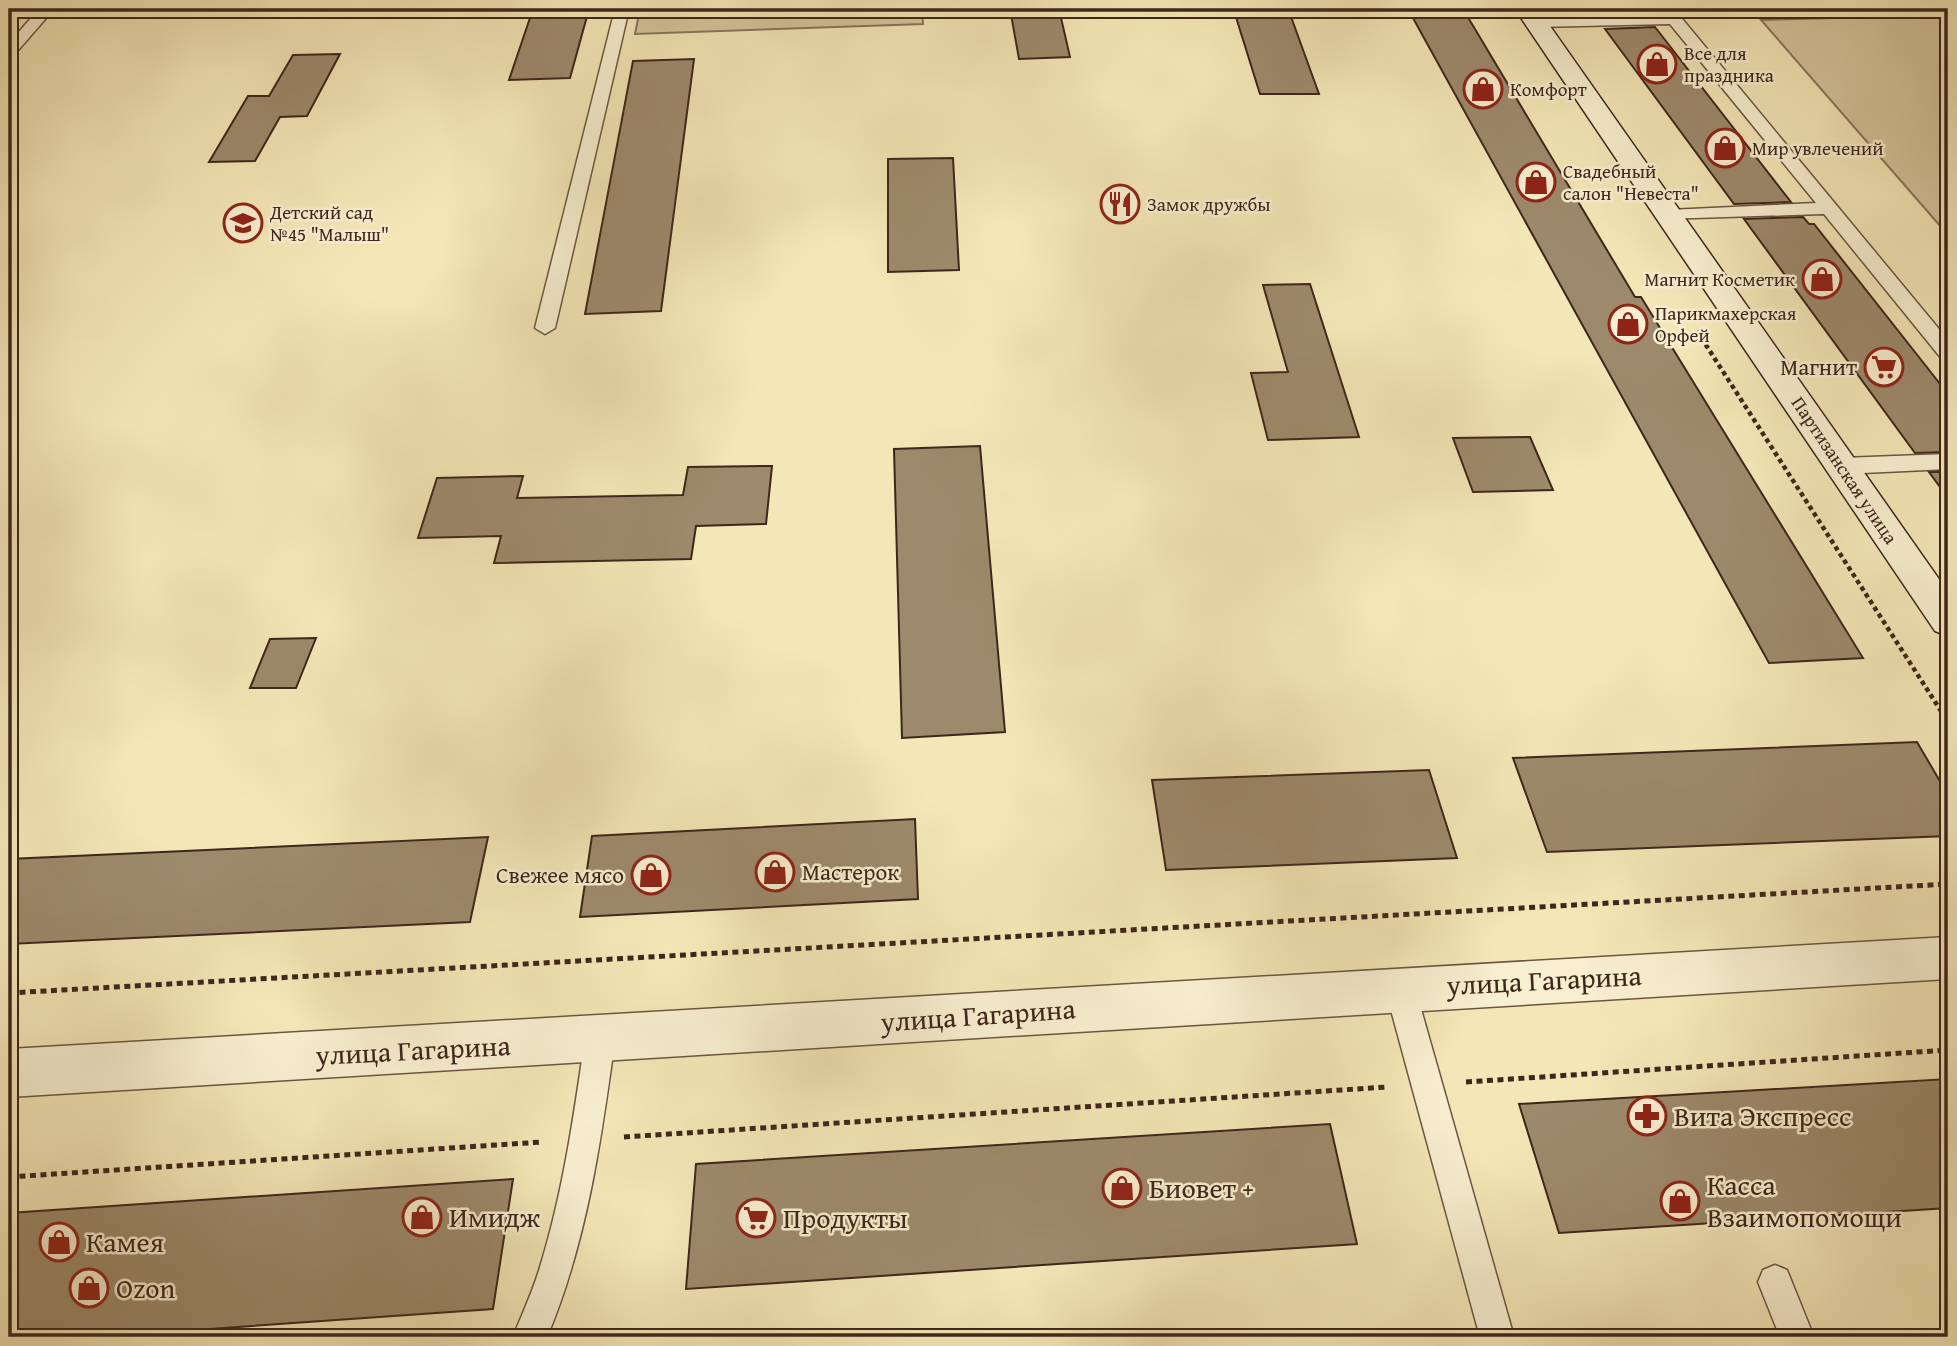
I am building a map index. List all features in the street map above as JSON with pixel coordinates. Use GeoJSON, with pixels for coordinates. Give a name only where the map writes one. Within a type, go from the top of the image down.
{"type":"FeatureCollection","features":[{"type":"Feature","properties":{"kind":"street","name":"Партизанская улица"},"geometry":{"type":"LineString","coordinates":[[1532,16],[1948,621]]}},
{"type":"Feature","properties":{"kind":"street","name":"улица Гагарина"},"geometry":{"type":"LineString","coordinates":[[9,1073],[600,1039],[1400,988],[1948,958]]}},
{"type":"Feature","properties":{"kind":"lane"},"geometry":{"type":"LineString","coordinates":[[9,52],[47,9]]}},
{"type":"Feature","properties":{"kind":"lane"},"geometry":{"type":"LineString","coordinates":[[545,328],[622,9]]}},
{"type":"Feature","properties":{"kind":"lane"},"geometry":{"type":"LineString","coordinates":[[1532,16],[1670,14],[1948,353]]}},
{"type":"Feature","properties":{"kind":"lane"},"geometry":{"type":"LineString","coordinates":[[1669,215],[1830,208]]}},
{"type":"Feature","properties":{"kind":"lane"},"geometry":{"type":"LineString","coordinates":[[1842,466],[1948,461]]}},
{"type":"Feature","properties":{"kind":"lane"},"geometry":{"type":"LineString","coordinates":[[1400,988],[1497,1337]]}},
{"type":"Feature","properties":{"kind":"lane"},"geometry":{"type":"LineString","coordinates":[[530,1337],[548,1300],[586,1139],[600,1039]]}},
{"type":"Feature","properties":{"kind":"lane"},"geometry":{"type":"LineString","coordinates":[[1775,1282],[1797,1337]]}},
{"type":"Feature","properties":{"kind":"path"},"geometry":{"type":"LineString","coordinates":[[1694,326],[1948,722]]}},
{"type":"Feature","properties":{"kind":"path"},"geometry":{"type":"LineString","coordinates":[[9,993],[1948,884]]}},
{"type":"Feature","properties":{"kind":"path"},"geometry":{"type":"LineString","coordinates":[[9,1177],[1948,1050]]}},
{"type":"Feature","properties":{"kind":"shaded area"},"geometry":{"type":"Polygon","coordinates":[[[640,9],[922,9],[923,24],[635,34],[640,9]]]}},
{"type":"Feature","properties":{"kind":"shaded area"},"geometry":{"type":"Polygon","coordinates":[[[1948,15],[1948,235],[1761,20],[1948,15]]]}},
{"type":"Feature","properties":{"kind":"building"},"geometry":{"type":"Polygon","coordinates":[[[533,9],[589,9],[570,78],[509,80],[533,9]]]}},
{"type":"Feature","properties":{"kind":"building"},"geometry":{"type":"Polygon","coordinates":[[[1010,9],[1059,9],[1070,57],[1019,59],[1010,9]]]}},
{"type":"Feature","properties":{"kind":"building"},"geometry":{"type":"Polygon","coordinates":[[[1408,9],[1463,9],[1635,297],[1641,297],[1863,658],[1769,663],[1408,9]]]}},
{"type":"Feature","properties":{"kind":"building"},"geometry":{"type":"Polygon","coordinates":[[[1235,14],[1290,14],[1319,94],[1260,94],[1235,14]]]}},
{"type":"Feature","properties":{"kind":"building"},"geometry":{"type":"Polygon","coordinates":[[[1655,27],[1791,202],[1734,204],[1605,29],[1655,27]]]}},
{"type":"Feature","properties":{"kind":"building"},"geometry":{"type":"Polygon","coordinates":[[[340,54],[307,116],[280,117],[255,161],[209,162],[248,96],[269,96],[293,55],[340,54]]]}},
{"type":"Feature","properties":{"kind":"building"},"geometry":{"type":"Polygon","coordinates":[[[694,59],[661,311],[585,314],[633,61],[694,59]]]}},
{"type":"Feature","properties":{"kind":"building"},"geometry":{"type":"Polygon","coordinates":[[[953,158],[959,270],[888,272],[888,159],[953,158]]]}},
{"type":"Feature","properties":{"kind":"building"},"geometry":{"type":"Polygon","coordinates":[[[1803,217],[1809,224],[1814,224],[1948,394],[1948,452],[1915,453],[1744,219],[1803,217]]]}},
{"type":"Feature","properties":{"kind":"building"},"geometry":{"type":"Polygon","coordinates":[[[1310,284],[1359,437],[1268,440],[1251,373],[1288,372],[1263,285],[1310,284]]]}},
{"type":"Feature","properties":{"kind":"building"},"geometry":{"type":"Polygon","coordinates":[[[1530,437],[1553,490],[1473,492],[1453,438],[1530,437]]]}},
{"type":"Feature","properties":{"kind":"building"},"geometry":{"type":"Polygon","coordinates":[[[980,446],[1005,732],[902,738],[894,449],[980,446]]]}},
{"type":"Feature","properties":{"kind":"building"},"geometry":{"type":"Polygon","coordinates":[[[772,466],[766,524],[696,526],[691,559],[494,563],[501,536],[418,538],[437,478],[523,476],[517,498],[683,495],[688,467],[772,466]]]}},
{"type":"Feature","properties":{"kind":"building"},"geometry":{"type":"Polygon","coordinates":[[[1929,472],[1948,472],[1948,498],[1929,472]]]}},
{"type":"Feature","properties":{"kind":"building"},"geometry":{"type":"Polygon","coordinates":[[[316,638],[296,688],[250,688],[270,639],[316,638]]]}},
{"type":"Feature","properties":{"kind":"building"},"geometry":{"type":"Polygon","coordinates":[[[1917,742],[1948,795],[1948,836],[1547,852],[1513,758],[1917,742]]]}},
{"type":"Feature","properties":{"kind":"building"},"geometry":{"type":"Polygon","coordinates":[[[1429,770],[1457,858],[1166,870],[1152,780],[1429,770]]]}},
{"type":"Feature","properties":{"kind":"building"},"geometry":{"type":"Polygon","coordinates":[[[915,819],[918,899],[580,917],[592,836],[915,819]]]}},
{"type":"Feature","properties":{"kind":"building"},"geometry":{"type":"Polygon","coordinates":[[[488,837],[470,922],[9,944],[9,859],[488,837]]]}},
{"type":"Feature","properties":{"kind":"building"},"geometry":{"type":"Polygon","coordinates":[[[1948,1079],[1948,1208],[1559,1233],[1519,1104],[1948,1079]]]}},
{"type":"Feature","properties":{"kind":"building"},"geometry":{"type":"Polygon","coordinates":[[[1330,1124],[1357,1244],[686,1289],[696,1164],[1330,1124]]]}},
{"type":"Feature","properties":{"kind":"building"},"geometry":{"type":"Polygon","coordinates":[[[513,1179],[493,1309],[96,1337],[9,1337],[9,1213],[513,1179]]]}},
{"type":"Feature","properties":{"kind":"place","name":"Все для праздника"},"geometry":{"type":"Point","coordinates":[1657,64]}},
{"type":"Feature","properties":{"kind":"place","name":"Комфорт"},"geometry":{"type":"Point","coordinates":[1483,89]}},
{"type":"Feature","properties":{"kind":"place","name":"Мир увлечений"},"geometry":{"type":"Point","coordinates":[1725,148]}},
{"type":"Feature","properties":{"kind":"place","name":"Свадебный салон \"Невеста\""},"geometry":{"type":"Point","coordinates":[1536,182]}},
{"type":"Feature","properties":{"kind":"place","name":"Замок дружбы"},"geometry":{"type":"Point","coordinates":[1120,204]}},
{"type":"Feature","properties":{"kind":"place","name":"Детский сад №45 \"Малыш\""},"geometry":{"type":"Point","coordinates":[243,223]}},
{"type":"Feature","properties":{"kind":"place","name":"Магнит Косметик"},"geometry":{"type":"Point","coordinates":[1822,279]}},
{"type":"Feature","properties":{"kind":"place","name":"Парикмахерская Орфей"},"geometry":{"type":"Point","coordinates":[1628,324]}},
{"type":"Feature","properties":{"kind":"place","name":"Магнит"},"geometry":{"type":"Point","coordinates":[1884,367]}},
{"type":"Feature","properties":{"kind":"place","name":"Мастерок"},"geometry":{"type":"Point","coordinates":[775,872]}},
{"type":"Feature","properties":{"kind":"place","name":"Свежее мясо"},"geometry":{"type":"Point","coordinates":[651,875]}},
{"type":"Feature","properties":{"kind":"place","name":"Вита Экспресс"},"geometry":{"type":"Point","coordinates":[1647,1116]}},
{"type":"Feature","properties":{"kind":"place","name":"Биовет +"},"geometry":{"type":"Point","coordinates":[1122,1188]}},
{"type":"Feature","properties":{"kind":"place","name":"Касса Взаимопомощи"},"geometry":{"type":"Point","coordinates":[1680,1201]}},
{"type":"Feature","properties":{"kind":"place","name":"Имидж"},"geometry":{"type":"Point","coordinates":[422,1217]}},
{"type":"Feature","properties":{"kind":"place","name":"Продукты"},"geometry":{"type":"Point","coordinates":[756,1218]}},
{"type":"Feature","properties":{"kind":"place","name":"Камея"},"geometry":{"type":"Point","coordinates":[59,1242]}},
{"type":"Feature","properties":{"kind":"place","name":"Ozon"},"geometry":{"type":"Point","coordinates":[89,1288]}}]}
